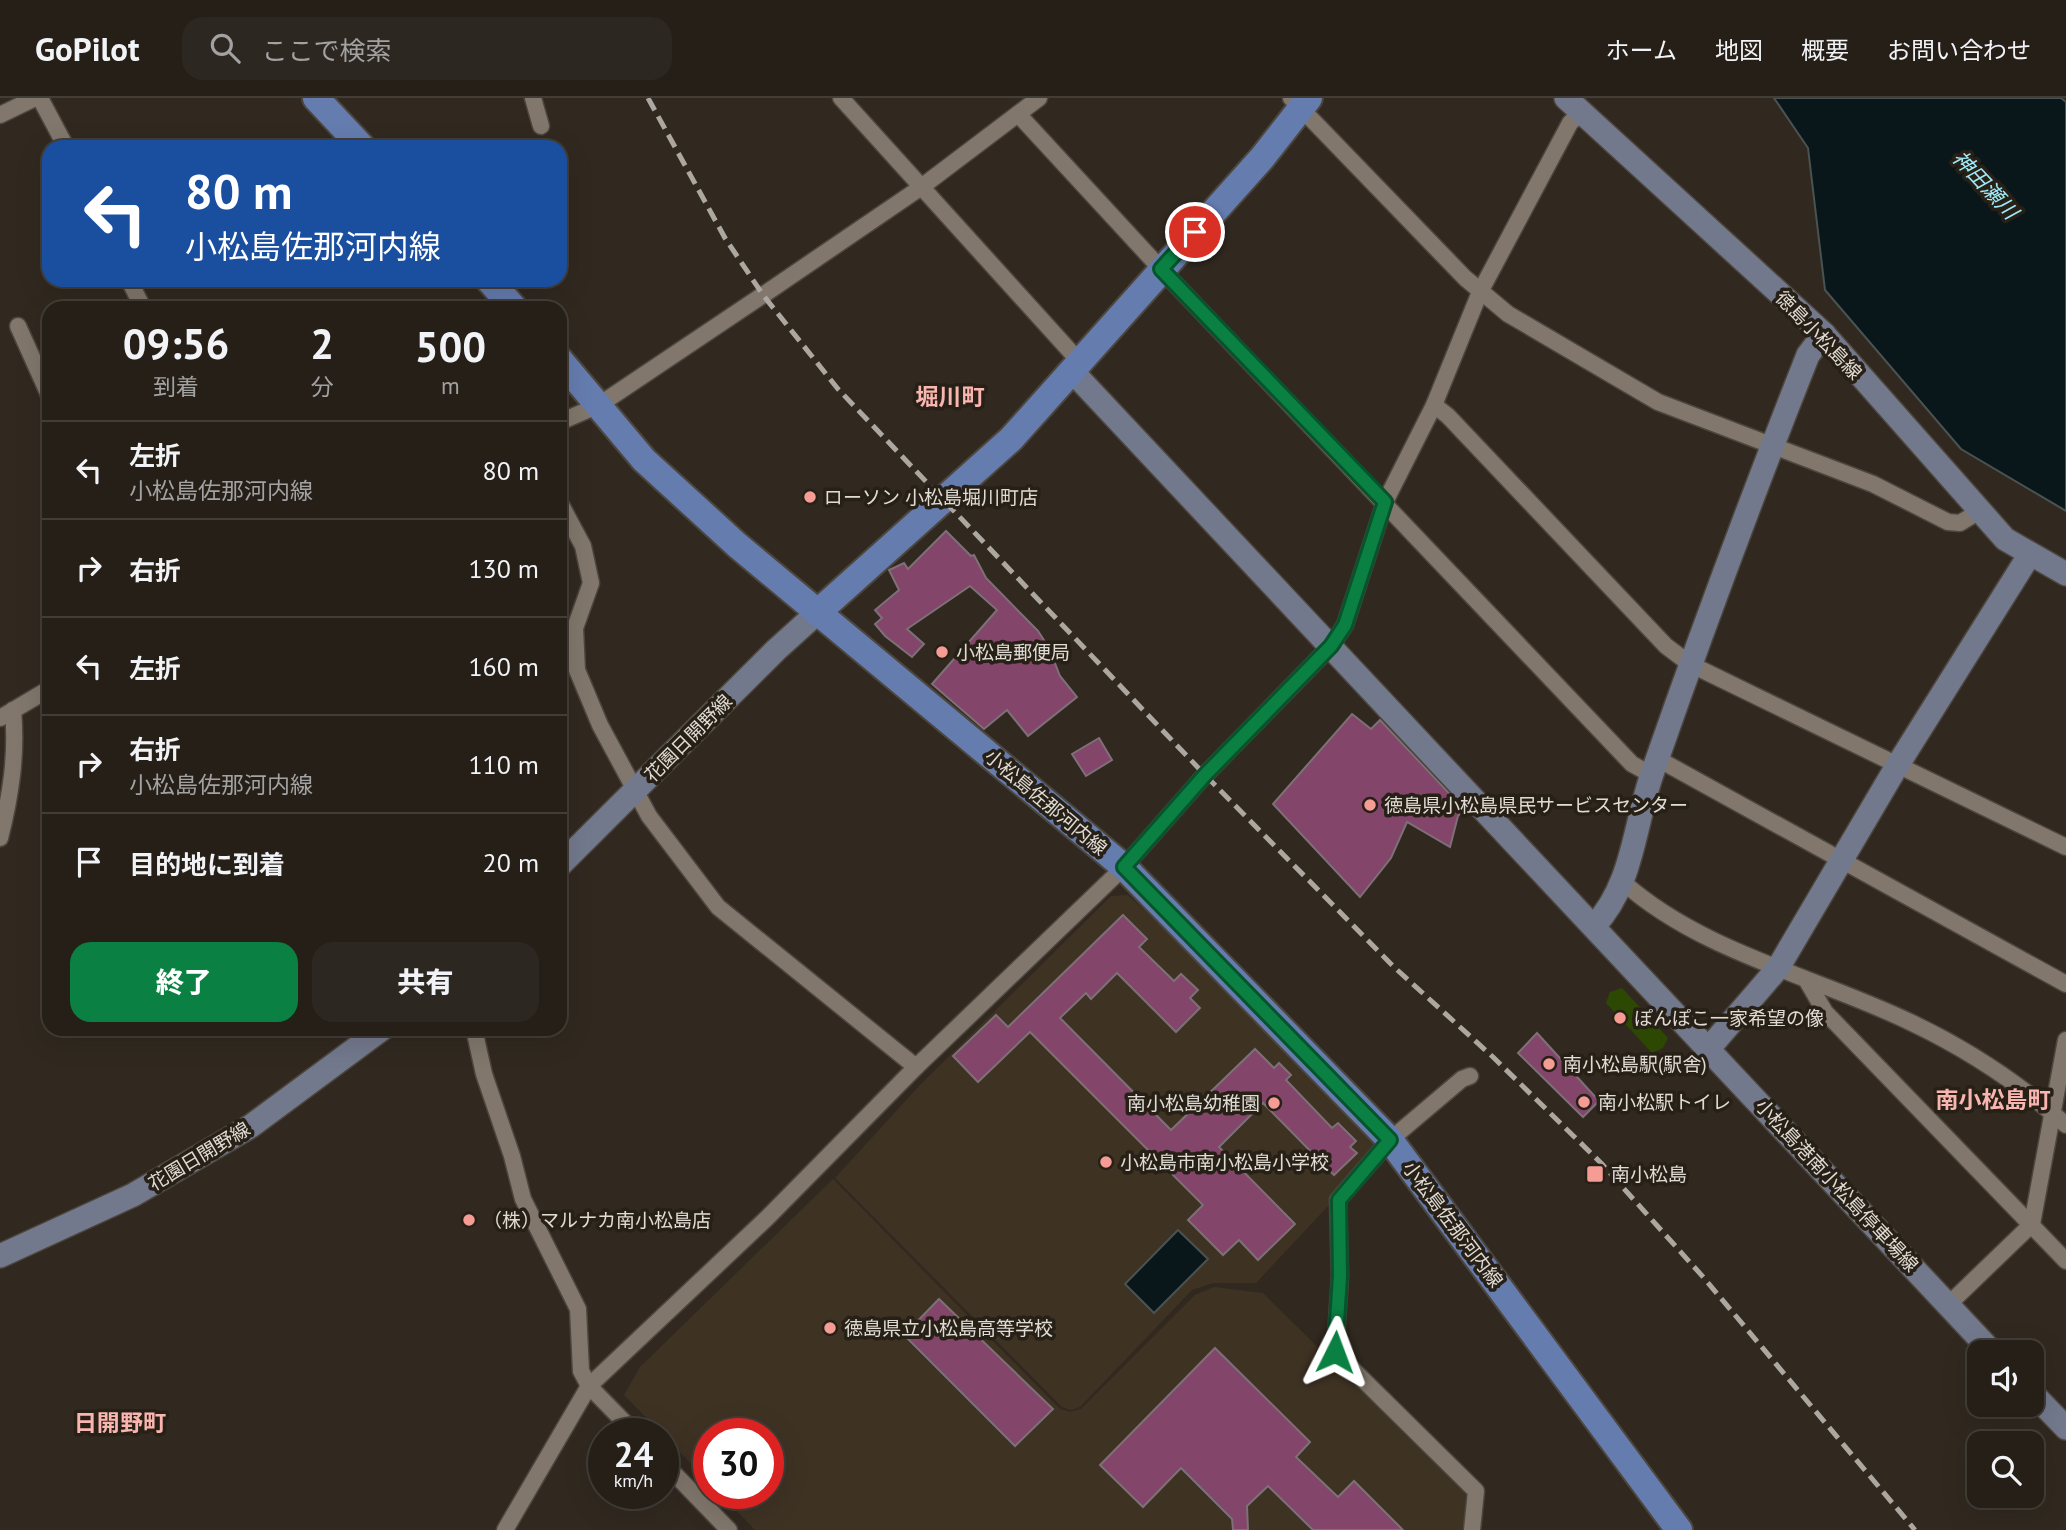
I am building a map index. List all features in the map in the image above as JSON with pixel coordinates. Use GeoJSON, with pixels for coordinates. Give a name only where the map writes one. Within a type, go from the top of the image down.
{"type":"FeatureCollection","features":[{"type":"Feature","properties":{"kind":"main road"},"geometry":{"type":"LineString","coordinates":[[316,98],[355,140]]}},
{"type":"Feature","properties":{"kind":"main road"},"geometry":{"type":"LineString","coordinates":[[817,612],[1011,439],[1262,158],[1300,101]]}},
{"type":"Feature","properties":{"kind":"main road","name":"徳島小松島線"},"geometry":{"type":"LineString","coordinates":[[1574,105],[1824,334],[1978,512],[2005,539],[2066,574]]}},
{"type":"Feature","properties":{"kind":"main road"},"geometry":{"type":"LineString","coordinates":[[495,287],[508,301]]}},
{"type":"Feature","properties":{"kind":"main road"},"geometry":{"type":"LineString","coordinates":[[1594,926],[1611,908],[1623,882],[1655,767],[1690,664],[1808,355],[1824,334]]}},
{"type":"Feature","properties":{"kind":"main road","name":"小松島港南小松島停車場線"},"geometry":{"type":"LineString","coordinates":[[1075,366],[1331,646],[1710,1047],[1981,1340]]}},
{"type":"Feature","properties":{"kind":"main road","name":"小松島佐那河内線"},"geometry":{"type":"LineString","coordinates":[[567,368],[644,460],[817,612],[1124,867],[1390,1140],[1679,1530]]}},
{"type":"Feature","properties":{"kind":"main road"},"geometry":{"type":"LineString","coordinates":[[1710,1047],[1778,968],[1897,766],[2030,554]]}},
{"type":"Feature","properties":{"kind":"main road","name":"花園日開野線"},"geometry":{"type":"LineString","coordinates":[[567,858],[817,612]]}},
{"type":"Feature","properties":{"kind":"main road","name":"花園日開野線"},"geometry":{"type":"LineString","coordinates":[[0,1256],[133,1195],[251,1126],[373,1036]]}},
{"type":"Feature","properties":{"kind":"main road"},"geometry":{"type":"LineString","coordinates":[[2044,1405],[2066,1428]]}},
{"type":"Feature","properties":{"kind":"street"},"geometry":{"type":"LineString","coordinates":[[0,115],[37,98],[62,140]]}},
{"type":"Feature","properties":{"kind":"street"},"geometry":{"type":"LineString","coordinates":[[533,98],[541,126]]}},
{"type":"Feature","properties":{"kind":"street"},"geometry":{"type":"LineString","coordinates":[[841,98],[1075,366]]}},
{"type":"Feature","properties":{"kind":"street"},"geometry":{"type":"LineString","coordinates":[[567,419],[599,405],[920,188],[1039,98]]}},
{"type":"Feature","properties":{"kind":"street"},"geometry":{"type":"LineString","coordinates":[[1300,101],[1380,193],[1480,292],[1508,314],[1658,402],[1872,484],[1948,522],[1960,523],[1978,512]]}},
{"type":"Feature","properties":{"kind":"street"},"geometry":{"type":"LineString","coordinates":[[505,1530],[589,1386],[767,1218],[916,1067],[1124,867],[1205,775],[1331,646],[1345,625],[1385,502],[1434,405],[1480,292],[1570,123],[1574,105]]}},
{"type":"Feature","properties":{"kind":"street"},"geometry":{"type":"LineString","coordinates":[[1017,114],[1632,764],[1655,767],[1842,859],[2066,984]]}},
{"type":"Feature","properties":{"kind":"street"},"geometry":{"type":"LineString","coordinates":[[18,326],[42,379]]}},
{"type":"Feature","properties":{"kind":"street"},"geometry":{"type":"LineString","coordinates":[[1434,405],[1448,416],[1666,646],[1690,664],[2066,847]]}},
{"type":"Feature","properties":{"kind":"street"},"geometry":{"type":"LineString","coordinates":[[567,516],[583,546],[591,583],[575,628],[577,670],[600,725],[649,816],[718,907],[916,1067]]}},
{"type":"Feature","properties":{"kind":"street"},"geometry":{"type":"LineString","coordinates":[[0,838],[12,788],[16,743],[6,714],[42,693]]}},
{"type":"Feature","properties":{"kind":"street"},"geometry":{"type":"LineString","coordinates":[[1623,882],[1646,903],[1679,922],[1807,981],[1910,1022],[2001,1074],[2066,1125]]}},
{"type":"Feature","properties":{"kind":"street"},"geometry":{"type":"LineString","coordinates":[[1807,981],[1825,1012],[2066,1261]]}},
{"type":"Feature","properties":{"kind":"street"},"geometry":{"type":"LineString","coordinates":[[476,1036],[484,1074],[512,1156],[523,1199],[578,1309],[581,1371],[589,1386],[620,1418]]}},
{"type":"Feature","properties":{"kind":"street"},"geometry":{"type":"LineString","coordinates":[[1948,1305],[2032,1224],[2066,1040]]}},
{"type":"Feature","properties":{"kind":"street"},"geometry":{"type":"LineString","coordinates":[[1470,1076],[1462,1079],[1390,1140],[1339,1200],[1340,1276],[1335,1352],[1476,1491],[1472,1530]]}},
{"type":"Feature","properties":{"kind":"street"},"geometry":{"type":"LineString","coordinates":[[679,1478],[729,1530]]}},
{"type":"Feature","properties":{"kind":"shaded area","name":"小松島市南小松島小学校"},"geometry":{"type":"Polygon","coordinates":[[[1128,895],[1205,967],[1378,1147],[1331,1197],[1329,1205],[1256,1283],[1213,1283],[1192,1290],[1080,1407],[1071,1410],[1062,1407],[835,1178],[920,1085],[1111,896],[1128,895]]]}},
{"type":"Feature","properties":{"kind":"shaded area","name":"徳島県立小松島高等学校"},"geometry":{"type":"Polygon","coordinates":[[[833,1179],[1060,1409],[1070,1412],[1081,1409],[1195,1295],[1214,1287],[1263,1293],[1470,1497],[1462,1530],[755,1530],[735,1509],[784,1509],[784,1418],[693,1418],[693,1466],[679,1451],[679,1418],[646,1418],[624,1395],[640,1367],[833,1179]]]}},
{"type":"Feature","properties":{"kind":"green space"},"geometry":{"type":"Polygon","coordinates":[[[1622,988],[1668,1038],[1663,1048],[1652,1053],[1606,1003],[1610,992],[1622,988]]]}},
{"type":"Feature","properties":{"kind":"water","name":"神田瀬川"},"geometry":{"type":"Polygon","coordinates":[[[1774,98],[2061,98],[2066,102],[2066,511],[1961,449],[1825,290],[1808,148],[1774,98]]]}},
{"type":"Feature","properties":{"kind":"water"},"geometry":{"type":"Polygon","coordinates":[[[1178,1230],[1208,1259],[1154,1313],[1125,1284],[1178,1230]]]}},
{"type":"Feature","properties":{"kind":"building"},"geometry":{"type":"Polygon","coordinates":[[[946,531],[971,556],[974,555],[986,578],[1038,631],[1049,648],[1060,676],[1077,697],[1028,736],[1007,710],[984,729],[932,684],[997,610],[970,586],[907,629],[924,644],[912,657],[885,636],[875,624],[882,618],[875,610],[899,590],[889,570],[904,563],[908,569],[946,531]]]}},
{"type":"Feature","properties":{"kind":"building","name":"徳島県小松島県民サービスセンター"},"geometry":{"type":"Polygon","coordinates":[[[1352,714],[1371,729],[1380,720],[1464,809],[1458,816],[1450,847],[1407,822],[1391,858],[1360,897],[1273,804],[1352,714]]]}},
{"type":"Feature","properties":{"kind":"building"},"geometry":{"type":"Polygon","coordinates":[[[1099,738],[1112,760],[1086,776],[1072,754],[1099,738]]]}},
{"type":"Feature","properties":{"kind":"building"},"geometry":{"type":"Polygon","coordinates":[[[1123,915],[1147,939],[1139,947],[1174,981],[1181,974],[1198,990],[1190,998],[1200,1008],[1176,1032],[1117,973],[1091,999],[1086,993],[1060,1018],[1171,1130],[1255,1049],[1274,1068],[1279,1063],[1291,1075],[1286,1080],[1332,1128],[1338,1123],[1356,1141],[1350,1147],[1357,1153],[1334,1175],[1263,1103],[1219,1147],[1295,1224],[1258,1260],[1239,1240],[1223,1255],[1188,1220],[1203,1205],[1030,1032],[978,1082],[953,1056],[996,1015],[1008,1027],[1123,915]]]}},
{"type":"Feature","properties":{"kind":"building","name":"南小松島駅(駅舎)"},"geometry":{"type":"Polygon","coordinates":[[[1537,1033],[1599,1101],[1583,1117],[1518,1053],[1537,1033]]]}},
{"type":"Feature","properties":{"kind":"building"},"geometry":{"type":"Polygon","coordinates":[[[939,1299],[1053,1409],[1015,1446],[904,1335],[939,1299]]]}},
{"type":"Feature","properties":{"kind":"building"},"geometry":{"type":"Polygon","coordinates":[[[1215,1348],[1310,1442],[1296,1457],[1338,1497],[1354,1481],[1403,1530],[1313,1530],[1268,1486],[1247,1506],[1248,1530],[1233,1530],[1232,1519],[1181,1468],[1143,1507],[1100,1465],[1215,1348]]]}},
{"type":"Feature","properties":{"kind":"railway"},"geometry":{"type":"LineString","coordinates":[[648,98],[725,238],[763,295],[838,389],[1205,775],[1394,967],[1493,1057],[1601,1163],[1704,1278],[1915,1530]]}},
{"type":"Feature","properties":{"kind":"place","name":"ローソン 小松島堀川町店"},"geometry":{"type":"Point","coordinates":[810,497]}},
{"type":"Feature","properties":{"kind":"place","name":"小松島郵便局"},"geometry":{"type":"Point","coordinates":[942,652]}},
{"type":"Feature","properties":{"kind":"place","name":"徳島県小松島県民サービスセンター"},"geometry":{"type":"Point","coordinates":[1370,805]}},
{"type":"Feature","properties":{"kind":"place","name":"ぽんぽこ一家希望の像"},"geometry":{"type":"Point","coordinates":[1620,1018]}},
{"type":"Feature","properties":{"kind":"place","name":"南小松島駅(駅舎)"},"geometry":{"type":"Point","coordinates":[1549,1064]}},
{"type":"Feature","properties":{"kind":"place","name":"南小松駅トイレ"},"geometry":{"type":"Point","coordinates":[1584,1102]}},
{"type":"Feature","properties":{"kind":"place","name":"南小松島幼稚園"},"geometry":{"type":"Point","coordinates":[1274,1103]}},
{"type":"Feature","properties":{"kind":"place","name":"小松島市南小松島小学校"},"geometry":{"type":"Point","coordinates":[1106,1162]}},
{"type":"Feature","properties":{"kind":"place","name":"南小松島"},"geometry":{"type":"Point","coordinates":[1595,1174]}},
{"type":"Feature","properties":{"kind":"place","name":"（株）マルナカ南小松島店"},"geometry":{"type":"Point","coordinates":[469,1220]}},
{"type":"Feature","properties":{"kind":"place","name":"徳島県立小松島高等学校"},"geometry":{"type":"Point","coordinates":[830,1328]}},
{"type":"Feature","properties":{"kind":"district","name":"堀川町"},"geometry":{"type":"Point","coordinates":[950,397]}},
{"type":"Feature","properties":{"kind":"district","name":"南小松島町"},"geometry":{"type":"Point","coordinates":[1993,1100]}},
{"type":"Feature","properties":{"kind":"district","name":"日開野町"},"geometry":{"type":"Point","coordinates":[120,1423]}},
{"type":"Feature","properties":{"kind":"route"},"geometry":{"type":"LineString","coordinates":[[1195,232],[1161,269],[1385,502],[1345,625],[1331,646],[1205,775],[1124,867],[1390,1140],[1339,1200],[1340,1276],[1335,1352]]}}]}
